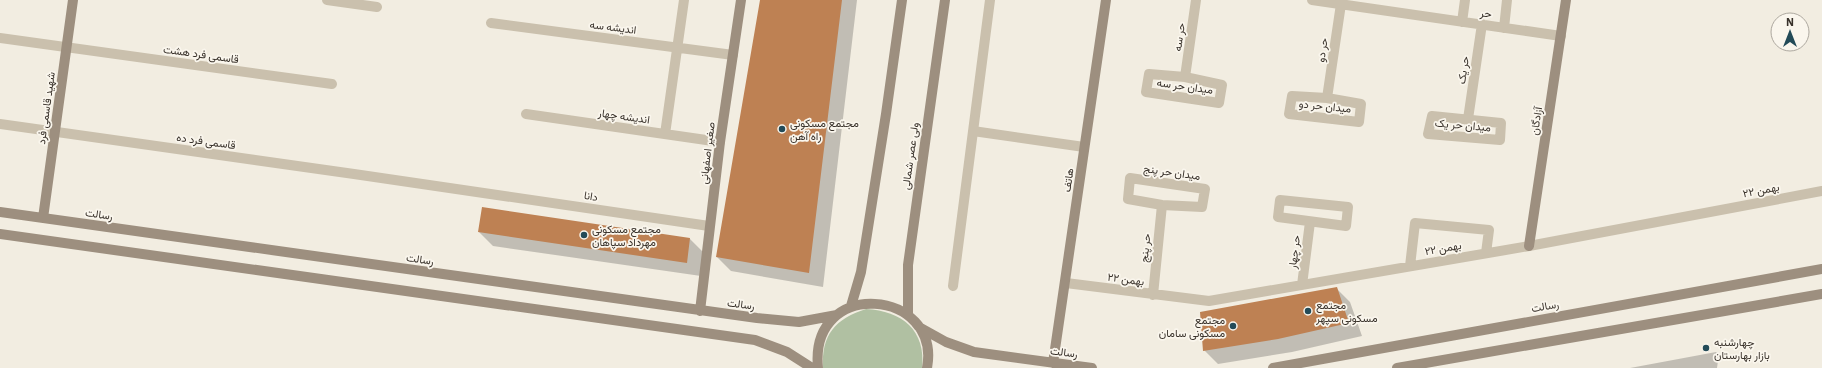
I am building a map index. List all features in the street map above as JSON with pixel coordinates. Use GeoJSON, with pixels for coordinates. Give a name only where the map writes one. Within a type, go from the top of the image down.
{"type":"FeatureCollection","features":[{"type":"Feature","properties":{"kind":"street","name":"شهید قاسمی فرد"},"geometry":{"type":"LineString","coordinates":[[43,218],[73,0]]}},
{"type":"Feature","properties":{"kind":"street"},"geometry":{"type":"LineString","coordinates":[[327,0],[377,7]]}},
{"type":"Feature","properties":{"kind":"street"},"geometry":{"type":"LineString","coordinates":[[664,134],[684,0]]}},
{"type":"Feature","properties":{"kind":"street","name":"صغیر اصفهانی"},"geometry":{"type":"LineString","coordinates":[[700,310],[720,142],[741,0]]}},
{"type":"Feature","properties":{"kind":"street"},"geometry":{"type":"LineString","coordinates":[[851,306],[862,264],[886,114],[902,0]]}},
{"type":"Feature","properties":{"kind":"street","name":"ولی عصر شمالی"},"geometry":{"type":"LineString","coordinates":[[908,315],[908,265],[945,0]]}},
{"type":"Feature","properties":{"kind":"street"},"geometry":{"type":"LineString","coordinates":[[953,286],[990,0]]}},
{"type":"Feature","properties":{"kind":"street","name":"هاتف"},"geometry":{"type":"LineString","coordinates":[[1053,363],[1066,283],[1084,147],[1106,0]]}},
{"type":"Feature","properties":{"kind":"street","name":"حر سه"},"geometry":{"type":"LineString","coordinates":[[1185,77],[1196,0]]}},
{"type":"Feature","properties":{"kind":"street","name":"حر"},"geometry":{"type":"LineString","coordinates":[[1312,0],[1341,4],[1363,4],[1462,22],[1561,36]]}},
{"type":"Feature","properties":{"kind":"street"},"geometry":{"type":"LineString","coordinates":[[1462,22],[1465,0]]}},
{"type":"Feature","properties":{"kind":"street"},"geometry":{"type":"LineString","coordinates":[[1504,28],[1508,0]]}},
{"type":"Feature","properties":{"kind":"street","name":"آزادگان"},"geometry":{"type":"LineString","coordinates":[[1529,246],[1566,0]]}},
{"type":"Feature","properties":{"kind":"street","name":"حر دو"},"geometry":{"type":"LineString","coordinates":[[1327,98],[1341,4]]}},
{"type":"Feature","properties":{"kind":"street","name":"اندیشه سه"},"geometry":{"type":"LineString","coordinates":[[491,23],[733,55]]}},
{"type":"Feature","properties":{"kind":"street","name":"حر یک"},"geometry":{"type":"LineString","coordinates":[[1468,119],[1482,24]]}},
{"type":"Feature","properties":{"kind":"street","name":"قاسمی فرد هشت"},"geometry":{"type":"LineString","coordinates":[[0,38],[332,84]]}},
{"type":"Feature","properties":{"kind":"street","name":"میدان حر سه"},"geometry":{"type":"LineString","coordinates":[[1149,74],[1185,77],[1222,84],[1219,103],[1146,92],[1149,74]]}},
{"type":"Feature","properties":{"kind":"street","name":"میدان حر دو"},"geometry":{"type":"LineString","coordinates":[[1292,96],[1327,98],[1361,104],[1359,122],[1289,114],[1292,96]]}},
{"type":"Feature","properties":{"kind":"street","name":"اندیشه چهار"},"geometry":{"type":"LineString","coordinates":[[526,114],[720,142]]}},
{"type":"Feature","properties":{"kind":"street","name":"میدان حر یک"},"geometry":{"type":"LineString","coordinates":[[1432,116],[1468,119],[1501,123],[1500,140],[1428,134],[1432,116]]}},
{"type":"Feature","properties":{"kind":"street","name":"قاسمی فرد ده"},"geometry":{"type":"LineString","coordinates":[[0,124],[469,190]]}},
{"type":"Feature","properties":{"kind":"street"},"geometry":{"type":"LineString","coordinates":[[973,131],[1084,147]]}},
{"type":"Feature","properties":{"kind":"street","name":"میدان حر پنج"},"geometry":{"type":"LineString","coordinates":[[1130,178],[1205,189],[1202,207],[1162,204],[1128,199],[1130,178]]}},
{"type":"Feature","properties":{"kind":"street","name":"دانا"},"geometry":{"type":"LineString","coordinates":[[469,190],[709,226]]}},
{"type":"Feature","properties":{"kind":"street","name":"۲۲ بهمن"},"geometry":{"type":"LineString","coordinates":[[1066,283],[1152,295],[1209,300],[1529,246],[1822,191]]}},
{"type":"Feature","properties":{"kind":"street"},"geometry":{"type":"LineString","coordinates":[[1280,200],[1348,207],[1346,226],[1310,222],[1278,217],[1280,200]]}},
{"type":"Feature","properties":{"kind":"street","name":"حر پنج"},"geometry":{"type":"LineString","coordinates":[[1152,295],[1162,204]]}},
{"type":"Feature","properties":{"kind":"street","name":"رسالت"},"geometry":{"type":"LineString","coordinates":[[0,212],[700,310],[799,322],[837,315]]}},
{"type":"Feature","properties":{"kind":"street","name":"حر چهار"},"geometry":{"type":"LineString","coordinates":[[1302,285],[1310,222]]}},
{"type":"Feature","properties":{"kind":"street"},"geometry":{"type":"LineString","coordinates":[[1410,266],[1415,223],[1489,230],[1486,253]]}},
{"type":"Feature","properties":{"kind":"street"},"geometry":{"type":"LineString","coordinates":[[0,234],[755,340],[787,352],[812,368]]}},
{"type":"Feature","properties":{"kind":"street","name":"رسالت"},"geometry":{"type":"LineString","coordinates":[[1273,368],[1822,269]]}},
{"type":"Feature","properties":{"kind":"street"},"geometry":{"type":"LineString","coordinates":[[1397,368],[1822,294]]}},
{"type":"Feature","properties":{"kind":"street"},"geometry":{"type":"LineString","coordinates":[[818,368],[816,356],[819,340],[826,326],[837,315],[851,306],[871,302],[891,306],[908,315],[919,327],[926,343],[929,360],[927,368]]}},
{"type":"Feature","properties":{"kind":"street","name":"رسالت"},"geometry":{"type":"LineString","coordinates":[[919,327],[946,342],[974,352],[1092,368]]}},
{"type":"Feature","properties":{"kind":"green space"},"geometry":{"type":"Polygon","coordinates":[[[866,309],[890,314],[909,325],[916,333],[920,343],[922,368],[823,368],[825,346],[832,330],[838,323],[846,318],[866,309]]]}},
{"type":"Feature","properties":{"kind":"building","name":"مجتمع مسکونی راه آهن"},"geometry":{"type":"Polygon","coordinates":[[[760,0],[842,0],[809,273],[716,257],[760,0]]]}},
{"type":"Feature","properties":{"kind":"building","name":"مجتمع مسکونی مهرداد سپاهان"},"geometry":{"type":"Polygon","coordinates":[[[482,207],[690,238],[687,263],[478,232],[482,207]]]}},
{"type":"Feature","properties":{"kind":"building"},"geometry":{"type":"Polygon","coordinates":[[[1337,287],[1349,323],[1278,339],[1203,351],[1200,312],[1337,287]]]}},
{"type":"Feature","properties":{"kind":"place","name":"مجتمع مسکونی راه آهن"},"geometry":{"type":"Point","coordinates":[782,129]}},
{"type":"Feature","properties":{"kind":"place","name":"مجتمع مسکونی مهرداد سپاهان"},"geometry":{"type":"Point","coordinates":[584,235]}},
{"type":"Feature","properties":{"kind":"place","name":"مجتمع مسکونی سپهر"},"geometry":{"type":"Point","coordinates":[1308,311]}},
{"type":"Feature","properties":{"kind":"place","name":"مجتمع مسکونی سامان"},"geometry":{"type":"Point","coordinates":[1233,326]}},
{"type":"Feature","properties":{"kind":"place","name":"چهارشنبه بازار بهارستان"},"geometry":{"type":"Point","coordinates":[1706,348]}}]}
